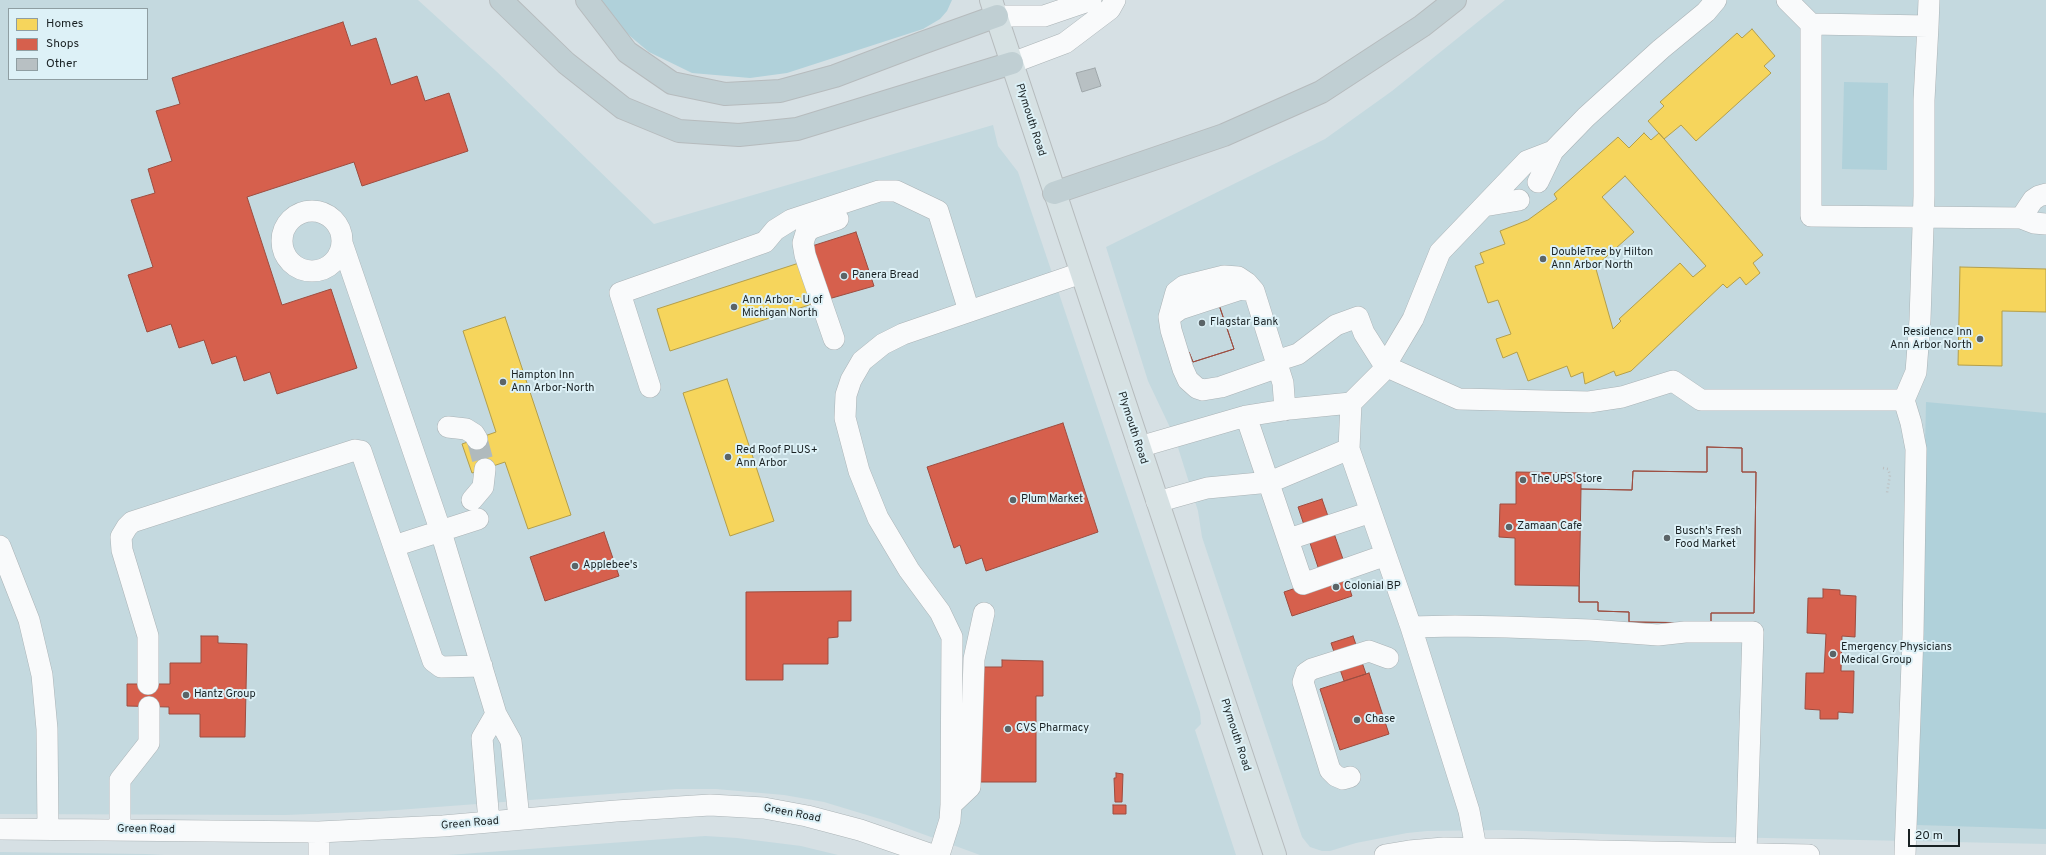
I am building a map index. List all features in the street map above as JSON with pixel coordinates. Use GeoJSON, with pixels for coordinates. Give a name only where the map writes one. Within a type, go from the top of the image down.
{"type":"FeatureCollection","features":[{"type":"Feature","properties":{"kind":"highway"},"geometry":{"type":"LineString","coordinates":[[501,0],[566,63],[623,108],[679,131],[738,135],[798,129],[1012,63]]}},
{"type":"Feature","properties":{"kind":"highway"},"geometry":{"type":"LineString","coordinates":[[587,0],[627,52],[672,83],[725,94],[780,91],[835,76],[922,42],[994,8]]}},
{"type":"Feature","properties":{"kind":"highway"},"geometry":{"type":"LineString","coordinates":[[1054,193],[1224,135],[1321,92],[1422,26],[1455,0]]}},
{"type":"Feature","properties":{"kind":"main road","name":"Plymouth Road"},"geometry":{"type":"LineString","coordinates":[[994,8],[1054,193],[1275,855]]}},
{"type":"Feature","properties":{"kind":"street"},"geometry":{"type":"LineString","coordinates":[[1012,63],[1065,43],[1110,8],[1115,0]]}},
{"type":"Feature","properties":{"kind":"street"},"geometry":{"type":"LineString","coordinates":[[1538,182],[1553,151],[1586,117],[1661,49],[1706,12],[1716,0]]}},
{"type":"Feature","properties":{"kind":"street"},"geometry":{"type":"LineString","coordinates":[[1787,0],[1811,24],[1928,26]]}},
{"type":"Feature","properties":{"kind":"street"},"geometry":{"type":"LineString","coordinates":[[1905,855],[1913,643],[1916,449],[1912,423],[1904,400],[1916,372],[1923,217],[1924,100],[1929,0]]}},
{"type":"Feature","properties":{"kind":"street"},"geometry":{"type":"LineString","coordinates":[[994,8],[1044,16],[1085,1]]}},
{"type":"Feature","properties":{"kind":"street"},"geometry":{"type":"LineString","coordinates":[[1811,24],[1811,216],[2021,218],[2034,223],[2046,224]]}},
{"type":"Feature","properties":{"kind":"street"},"geometry":{"type":"LineString","coordinates":[[1139,447],[1246,416],[1351,403],[1382,373],[1413,319],[1440,252],[1527,161],[1553,151]]}},
{"type":"Feature","properties":{"kind":"street"},"geometry":{"type":"LineString","coordinates":[[650,387],[620,293],[765,242],[775,230],[790,220],[879,191],[896,191],[938,211],[969,311]]}},
{"type":"Feature","properties":{"kind":"street"},"geometry":{"type":"LineString","coordinates":[[2021,218],[2033,200],[2046,194]]}},
{"type":"Feature","properties":{"kind":"street"},"geometry":{"type":"LineString","coordinates":[[1484,206],[1519,200]]}},
{"type":"Feature","properties":{"kind":"street"},"geometry":{"type":"LineString","coordinates":[[834,339],[805,255],[803,244],[805,237],[812,228],[884,203]]}},
{"type":"Feature","properties":{"kind":"street"},"geometry":{"type":"LineString","coordinates":[[342,243],[441,532],[496,714],[511,741],[519,819]]}},
{"type":"Feature","properties":{"kind":"street"},"geometry":{"type":"LineString","coordinates":[[939,855],[949,825],[951,805],[952,637],[940,612],[909,570],[878,518],[859,471],[845,418],[844,407],[851,380],[862,361],[883,344],[904,334],[1081,273]]}},
{"type":"Feature","properties":{"kind":"street"},"geometry":{"type":"LineString","coordinates":[[1285,410],[1283,383],[1277,364],[1254,291],[1247,283],[1238,277],[1224,276],[1209,278],[1184,286],[1176,292],[1169,317],[1171,330],[1188,380],[1197,388],[1203,390],[1221,387],[1277,364],[1298,354],[1336,325],[1358,317],[1364,333],[1386,366],[1459,399],[1589,402],[1622,397],[1673,381],[1701,400],[1904,400]]}},
{"type":"Feature","properties":{"kind":"street"},"geometry":{"type":"LineString","coordinates":[[1351,403],[1349,449],[1411,627],[1469,811],[1476,848]]}},
{"type":"Feature","properties":{"kind":"street"},"geometry":{"type":"LineString","coordinates":[[1246,416],[1270,482],[1303,584],[1386,555]]}},
{"type":"Feature","properties":{"kind":"street"},"geometry":{"type":"LineString","coordinates":[[448,427],[466,429],[474,434],[477,439]]}},
{"type":"Feature","properties":{"kind":"street"},"geometry":{"type":"LineString","coordinates":[[1157,502],[1207,488],[1270,482],[1349,449]]}},
{"type":"Feature","properties":{"kind":"street"},"geometry":{"type":"LineString","coordinates":[[148,684],[148,636],[122,550],[121,537],[132,522],[355,450],[361,451],[433,661],[441,667],[482,666]]}},
{"type":"Feature","properties":{"kind":"street"},"geometry":{"type":"LineString","coordinates":[[472,500],[483,487],[485,469]]}},
{"type":"Feature","properties":{"kind":"street"},"geometry":{"type":"LineString","coordinates":[[1289,539],[1371,512]]}},
{"type":"Feature","properties":{"kind":"street"},"geometry":{"type":"LineString","coordinates":[[394,546],[478,519]]}},
{"type":"Feature","properties":{"kind":"street"},"geometry":{"type":"LineString","coordinates":[[0,546],[29,620],[42,675],[47,729],[48,829]]}},
{"type":"Feature","properties":{"kind":"street"},"geometry":{"type":"LineString","coordinates":[[951,805],[970,787],[974,659],[984,613]]}},
{"type":"Feature","properties":{"kind":"street"},"geometry":{"type":"LineString","coordinates":[[1411,627],[1507,627],[1590,630],[1658,635],[1685,632],[1753,632],[1746,854]]}},
{"type":"Feature","properties":{"kind":"street"},"geometry":{"type":"LineString","coordinates":[[1350,777],[1343,779],[1336,776],[1330,770],[1303,682],[1306,673],[1312,669],[1369,651],[1388,658]]}},
{"type":"Feature","properties":{"kind":"street"},"geometry":{"type":"LineString","coordinates":[[120,830],[120,780],[149,743],[149,707]]}},
{"type":"Feature","properties":{"kind":"street"},"geometry":{"type":"LineString","coordinates":[[489,822],[482,738],[496,714]]}},
{"type":"Feature","properties":{"kind":"street","name":"Green Road"},"geometry":{"type":"LineString","coordinates":[[0,829],[319,832],[443,826],[710,805],[764,808],[807,816],[860,830],[932,855]]}},
{"type":"Feature","properties":{"kind":"street"},"geometry":{"type":"LineString","coordinates":[[318,855],[319,832]]}},
{"type":"Feature","properties":{"kind":"street"},"geometry":{"type":"LineString","coordinates":[[1385,855],[1437,848],[1809,855]]}},
{"type":"Feature","properties":{"kind":"path"},"geometry":{"type":"LineString","coordinates":[[1883,468],[1888,469],[1890,475],[1887,493]]}},
{"type":"Feature","properties":{"kind":"shaded area"},"geometry":{"type":"Polygon","coordinates":[[[0,0],[418,0],[496,71],[654,224],[993,125],[998,146],[1018,172],[1200,712],[1201,724],[1195,730],[1236,855],[980,855],[890,822],[824,802],[784,795],[716,789],[676,789],[384,811],[286,815],[0,814],[0,0]]]}},
{"type":"Feature","properties":{"kind":"shaded area"},"geometry":{"type":"Polygon","coordinates":[[[599,0],[952,0],[947,11],[940,19],[923,29],[787,73],[750,78],[692,73],[649,52],[605,15],[599,0]]]}},
{"type":"Feature","properties":{"kind":"shaded area"},"geometry":{"type":"Polygon","coordinates":[[[1505,0],[2046,0],[2046,844],[1627,835],[1502,830],[1427,831],[1407,833],[1356,843],[1330,851],[1322,851],[1310,847],[1302,837],[1202,537],[1198,511],[1175,438],[1148,381],[1106,247],[1325,139],[1392,91],[1505,0]]]}},
{"type":"Feature","properties":{"kind":"shaded area"},"geometry":{"type":"Polygon","coordinates":[[[1844,82],[1888,83],[1887,170],[1842,169],[1844,82]]]}},
{"type":"Feature","properties":{"kind":"shaded area"},"geometry":{"type":"Polygon","coordinates":[[[1926,402],[2046,413],[2046,829],[1917,825],[1926,402]]]}},
{"type":"Feature","properties":{"kind":"shaded area"},"geometry":{"type":"Polygon","coordinates":[[[705,836],[737,838],[801,846],[838,855],[448,855],[705,836]]]}},
{"type":"Feature","properties":{"kind":"shaded area"},"geometry":{"type":"Polygon","coordinates":[[[0,852],[146,854],[164,855],[0,855],[0,852]]]}},
{"type":"Feature","properties":{"kind":"building: Homes"},"geometry":{"type":"Polygon","coordinates":[[[1752,29],[1775,56],[1764,66],[1771,73],[1696,141],[1681,125],[1664,139],[1648,121],[1664,106],[1660,102],[1737,33],[1742,38],[1752,29]]]}},
{"type":"Feature","properties":{"kind":"building: Homes","name":"DoubleTree by Hilton Ann Arbor North"},"geometry":{"type":"Polygon","coordinates":[[[1644,133],[1651,140],[1659,133],[1763,255],[1753,263],[1760,273],[1746,285],[1740,277],[1727,288],[1723,284],[1631,371],[1616,376],[1614,371],[1585,384],[1583,372],[1571,377],[1567,366],[1528,381],[1517,352],[1503,358],[1496,339],[1511,334],[1498,300],[1488,303],[1475,266],[1484,263],[1480,253],[1505,244],[1500,231],[1528,220],[1557,199],[1554,194],[1618,137],[1629,148],[1644,133]],[[1625,176],[1602,197],[1634,232],[1597,265],[1594,262],[1613,329],[1621,321],[1619,319],[1680,263],[1693,277],[1706,266],[1625,176]]]}},
{"type":"Feature","properties":{"kind":"building: Homes","name":"Ann Arbor - U of Michigan North"},"geometry":{"type":"Polygon","coordinates":[[[799,263],[812,304],[670,351],[657,309],[799,263]]]}},
{"type":"Feature","properties":{"kind":"building: Homes","name":"Residence Inn Ann Arbor North"},"geometry":{"type":"Polygon","coordinates":[[[1960,267],[2046,269],[2046,312],[2002,311],[2002,366],[1958,365],[1960,267]]]}},
{"type":"Feature","properties":{"kind":"building: Homes","name":"Hampton Inn Ann Arbor-North"},"geometry":{"type":"Polygon","coordinates":[[[505,317],[571,515],[528,529],[505,462],[472,473],[462,444],[496,432],[463,331],[505,317]]]}},
{"type":"Feature","properties":{"kind":"building: Homes"},"geometry":{"type":"Polygon","coordinates":[[[727,379],[774,521],[730,536],[683,393],[727,379]]]}},
{"type":"Feature","properties":{"kind":"building: Shops"},"geometry":{"type":"Polygon","coordinates":[[[343,22],[351,46],[376,38],[391,85],[417,76],[425,101],[449,93],[468,151],[362,186],[354,162],[247,197],[282,305],[331,289],[357,368],[277,394],[270,372],[244,381],[236,356],[212,364],[204,340],[179,348],[171,324],[147,332],[128,275],[153,267],[131,200],[155,193],[148,169],[172,161],[156,111],[180,104],[172,78],[343,22]]]}},
{"type":"Feature","properties":{"kind":"building: Shops","name":"Panera Bread"},"geometry":{"type":"Polygon","coordinates":[[[856,232],[874,286],[825,300],[812,246],[856,232]]]}},
{"type":"Feature","properties":{"kind":"building: Shops","name":"Flagstar Bank"},"geometry":{"type":"Polygon","coordinates":[[[1212,284],[1234,349],[1193,362],[1189,352],[1184,354],[1177,318],[1212,284]]]}},
{"type":"Feature","properties":{"kind":"building: Shops","name":"Flagstar Bank"},"geometry":{"type":"Polygon","coordinates":[[[1219,305],[1234,349],[1193,362],[1189,352],[1184,354],[1177,318],[1219,305]]]}},
{"type":"Feature","properties":{"kind":"building: Shops","name":"Plum Market"},"geometry":{"type":"Polygon","coordinates":[[[1063,423],[1098,532],[986,571],[982,558],[966,564],[960,545],[954,548],[927,467],[1063,423]]]}},
{"type":"Feature","properties":{"kind":"building: Shops","name":"Busch's Fresh Food Market"},"geometry":{"type":"Polygon","coordinates":[[[1707,447],[1742,448],[1742,472],[1756,472],[1754,613],[1711,613],[1711,623],[1629,622],[1629,612],[1598,611],[1598,602],[1579,602],[1579,586],[1515,585],[1515,538],[1499,537],[1500,504],[1516,504],[1516,472],[1581,473],[1581,489],[1632,490],[1633,471],[1707,472],[1707,447]]]}},
{"type":"Feature","properties":{"kind":"building: Shops","name":"Busch's Fresh Food Market"},"geometry":{"type":"Polygon","coordinates":[[[1707,447],[1742,448],[1742,472],[1756,472],[1754,613],[1711,613],[1711,623],[1629,622],[1629,612],[1598,611],[1598,602],[1579,602],[1581,489],[1632,490],[1633,471],[1707,472],[1707,447]]]}},
{"type":"Feature","properties":{"kind":"building: Shops"},"geometry":{"type":"Polygon","coordinates":[[[1322,499],[1344,562],[1319,570],[1298,507],[1322,499]]]}},
{"type":"Feature","properties":{"kind":"building: Shops","name":"Applebee's"},"geometry":{"type":"Polygon","coordinates":[[[604,532],[619,576],[545,601],[530,557],[604,532]]]}},
{"type":"Feature","properties":{"kind":"building: Shops"},"geometry":{"type":"Polygon","coordinates":[[[1344,572],[1352,596],[1292,616],[1284,592],[1344,572]]]}},
{"type":"Feature","properties":{"kind":"building: Shops","name":"Emergency Physicians Medical Group"},"geometry":{"type":"Polygon","coordinates":[[[1823,589],[1840,590],[1840,595],[1856,596],[1855,637],[1842,636],[1841,671],[1854,671],[1853,713],[1838,712],[1838,719],[1820,719],[1820,710],[1805,709],[1806,673],[1824,673],[1826,634],[1807,633],[1808,598],[1823,598],[1823,589]]]}},
{"type":"Feature","properties":{"kind":"building: Shops"},"geometry":{"type":"Polygon","coordinates":[[[851,591],[851,621],[838,621],[838,637],[828,638],[828,664],[783,664],[783,680],[746,680],[746,592],[851,591]]]}},
{"type":"Feature","properties":{"kind":"building: Shops","name":"Hantz Group"},"geometry":{"type":"Polygon","coordinates":[[[201,636],[218,636],[218,643],[247,644],[245,737],[200,737],[200,714],[169,714],[169,707],[127,706],[127,684],[170,684],[170,663],[201,663],[201,636]]]}},
{"type":"Feature","properties":{"kind":"building: Shops"},"geometry":{"type":"Polygon","coordinates":[[[1353,636],[1366,674],[1344,681],[1331,643],[1353,636]]]}},
{"type":"Feature","properties":{"kind":"building: Shops","name":"CVS Pharmacy"},"geometry":{"type":"Polygon","coordinates":[[[1002,660],[1043,661],[1043,696],[1036,696],[1036,782],[979,782],[979,667],[1002,667],[1002,660]]]}},
{"type":"Feature","properties":{"kind":"building: Shops","name":"Chase"},"geometry":{"type":"Polygon","coordinates":[[[1369,673],[1389,734],[1340,750],[1320,689],[1369,673]]]}},
{"type":"Feature","properties":{"kind":"building: Shops"},"geometry":{"type":"Polygon","coordinates":[[[1116,773],[1123,774],[1122,802],[1115,802],[1114,778],[1116,778],[1116,773]]]}},
{"type":"Feature","properties":{"kind":"building: Shops"},"geometry":{"type":"Polygon","coordinates":[[[1113,805],[1126,805],[1126,814],[1113,814],[1113,805]]]}},
{"type":"Feature","properties":{"kind":"building: Other"},"geometry":{"type":"Polygon","coordinates":[[[1095,68],[1101,86],[1082,92],[1076,73],[1095,68]]]}},
{"type":"Feature","properties":{"kind":"tunnel"},"geometry":{"type":"LineString","coordinates":[[477,439],[485,469]]}},
{"type":"Feature","properties":{"kind":"place","name":"DoubleTree by Hilton Ann Arbor North"},"geometry":{"type":"Point","coordinates":[1543,259]}},
{"type":"Feature","properties":{"kind":"place","name":"Panera Bread"},"geometry":{"type":"Point","coordinates":[844,276]}},
{"type":"Feature","properties":{"kind":"place","name":"Ann Arbor - U of Michigan North"},"geometry":{"type":"Point","coordinates":[734,307]}},
{"type":"Feature","properties":{"kind":"place","name":"Flagstar Bank"},"geometry":{"type":"Point","coordinates":[1202,323]}},
{"type":"Feature","properties":{"kind":"place","name":"Residence Inn Ann Arbor North"},"geometry":{"type":"Point","coordinates":[1980,339]}},
{"type":"Feature","properties":{"kind":"place","name":"Hampton Inn Ann Arbor-North"},"geometry":{"type":"Point","coordinates":[503,382]}},
{"type":"Feature","properties":{"kind":"place","name":"Red Roof PLUS+ Ann Arbor"},"geometry":{"type":"Point","coordinates":[728,457]}},
{"type":"Feature","properties":{"kind":"place","name":"The UPS Store"},"geometry":{"type":"Point","coordinates":[1523,480]}},
{"type":"Feature","properties":{"kind":"place","name":"Plum Market"},"geometry":{"type":"Point","coordinates":[1013,500]}},
{"type":"Feature","properties":{"kind":"place","name":"Zamaan Cafe"},"geometry":{"type":"Point","coordinates":[1509,527]}},
{"type":"Feature","properties":{"kind":"place","name":"Busch's Fresh Food Market"},"geometry":{"type":"Point","coordinates":[1667,538]}},
{"type":"Feature","properties":{"kind":"place","name":"Applebee's"},"geometry":{"type":"Point","coordinates":[575,566]}},
{"type":"Feature","properties":{"kind":"place","name":"Colonial BP"},"geometry":{"type":"Point","coordinates":[1336,587]}},
{"type":"Feature","properties":{"kind":"place","name":"Emergency Physicians Medical Group"},"geometry":{"type":"Point","coordinates":[1833,654]}},
{"type":"Feature","properties":{"kind":"place","name":"Hantz Group"},"geometry":{"type":"Point","coordinates":[186,695]}},
{"type":"Feature","properties":{"kind":"place","name":"Chase"},"geometry":{"type":"Point","coordinates":[1357,720]}},
{"type":"Feature","properties":{"kind":"place","name":"CVS Pharmacy"},"geometry":{"type":"Point","coordinates":[1008,729]}}]}
